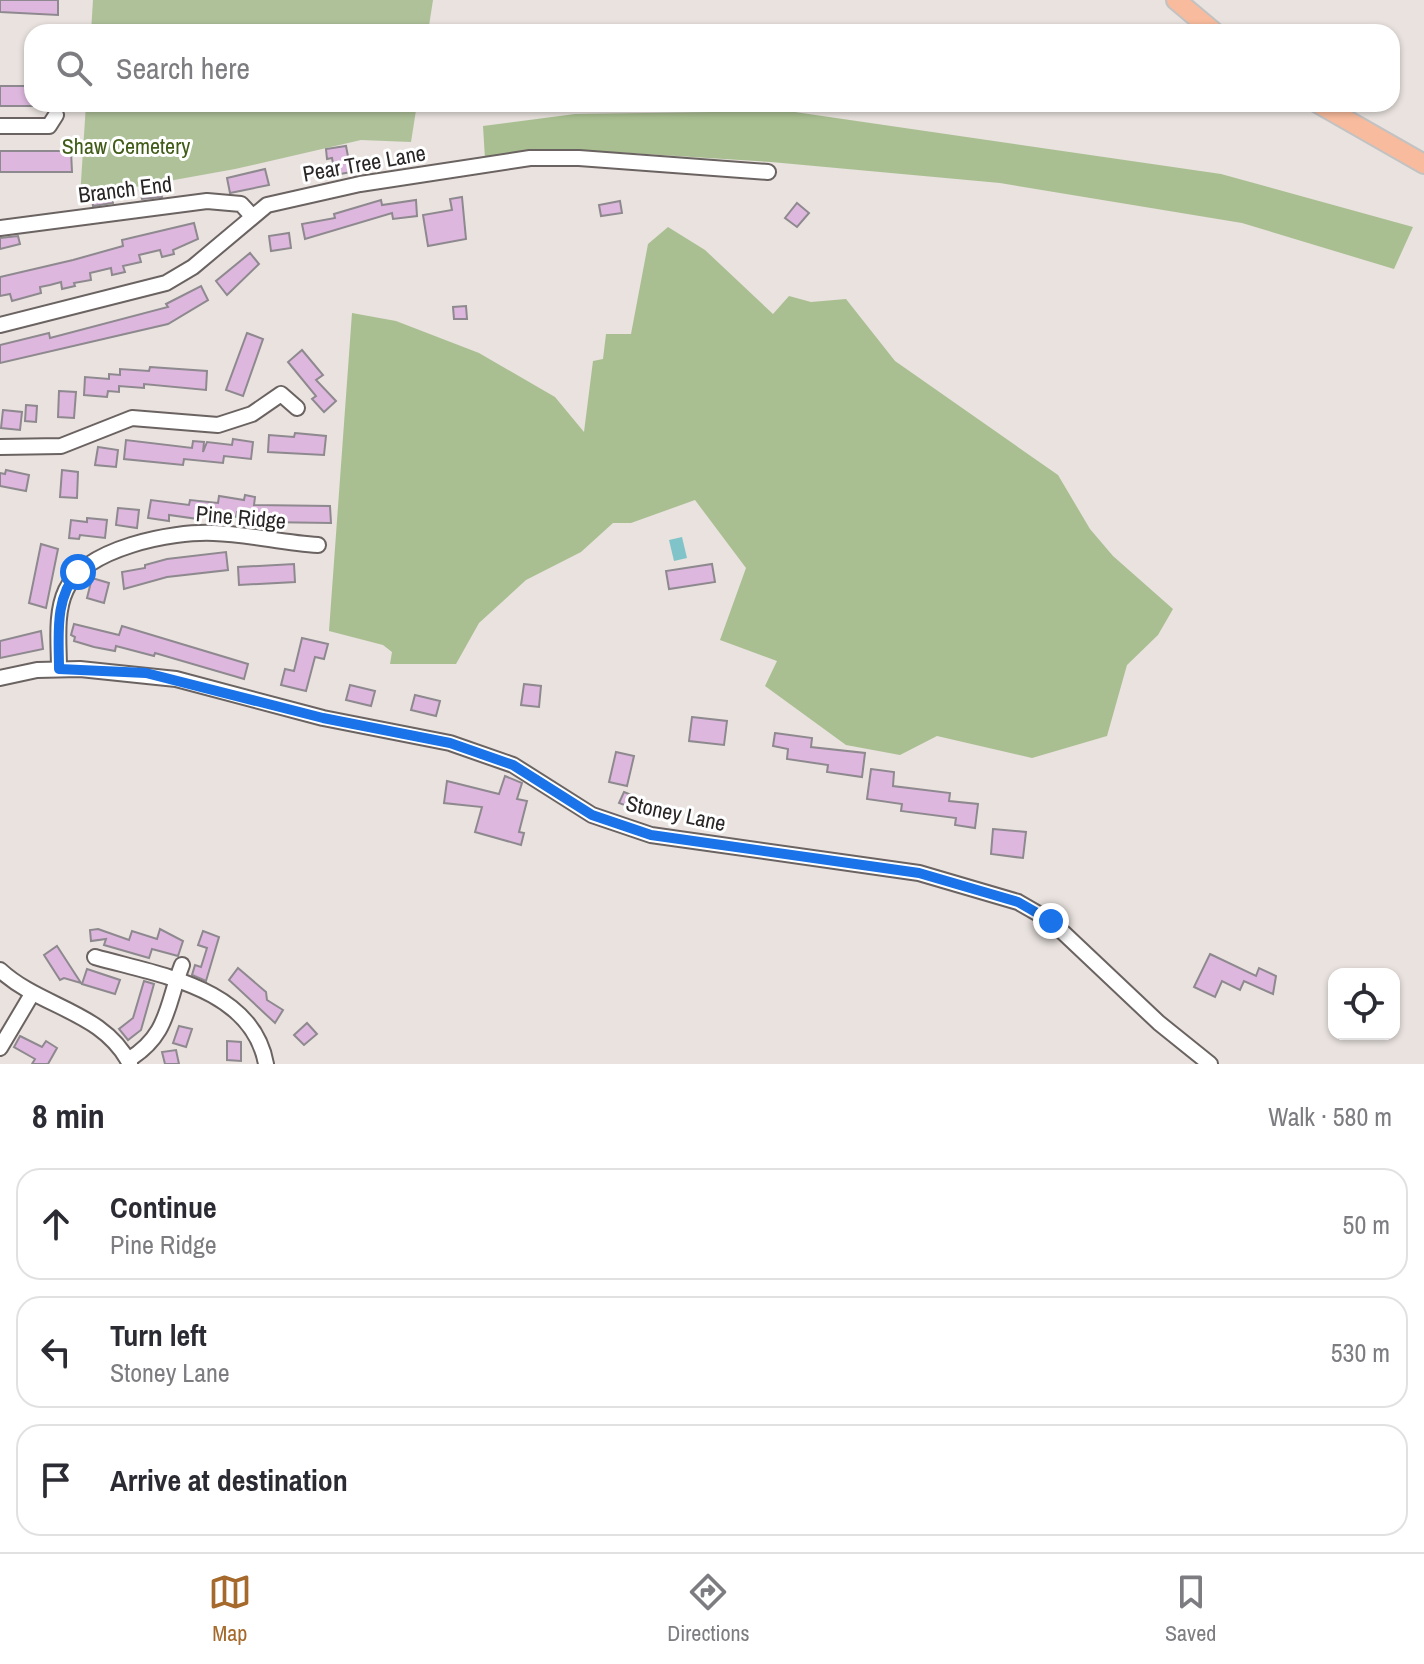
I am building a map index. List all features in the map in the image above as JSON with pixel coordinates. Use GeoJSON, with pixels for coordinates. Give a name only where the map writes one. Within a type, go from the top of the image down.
{"type":"FeatureCollection","features":[{"type":"Feature","properties":{"kind":"main road"},"geometry":{"type":"LineString","coordinates":[[1176,0],[1204,24]]}},
{"type":"Feature","properties":{"kind":"main road"},"geometry":{"type":"LineString","coordinates":[[1333,112],[1424,164]]}},
{"type":"Feature","properties":{"kind":"street"},"geometry":{"type":"LineString","coordinates":[[0,126],[54,126]]}},
{"type":"Feature","properties":{"kind":"street","name":"Pear Tree Lane"},"geometry":{"type":"LineString","coordinates":[[0,325],[166,283],[193,267],[267,205],[360,184],[530,158],[579,158],[768,172]]}},
{"type":"Feature","properties":{"kind":"street","name":"Branch End"},"geometry":{"type":"LineString","coordinates":[[0,228],[207,201],[241,204],[252,216]]}},
{"type":"Feature","properties":{"kind":"street"},"geometry":{"type":"LineString","coordinates":[[0,447],[61,446],[132,418],[218,425],[252,414],[281,394],[297,408]]}},
{"type":"Feature","properties":{"kind":"street","name":"Pine Ridge"},"geometry":{"type":"LineString","coordinates":[[59,669],[59,626],[64,593],[72,578],[89,562],[116,551],[187,533],[217,533],[318,545]]}},
{"type":"Feature","properties":{"kind":"street","name":"Stoney Lane"},"geometry":{"type":"LineString","coordinates":[[0,678],[59,669],[146,673],[323,718],[450,743],[513,765],[592,815],[651,835],[919,873],[1018,902],[1051,921],[1159,1023],[1210,1064]]}},
{"type":"Feature","properties":{"kind":"street"},"geometry":{"type":"LineString","coordinates":[[95,957],[218,996],[239,1013],[261,1042],[266,1064]]}},
{"type":"Feature","properties":{"kind":"street"},"geometry":{"type":"LineString","coordinates":[[0,970],[32,994],[101,1028],[129,1062],[153,1043],[160,1032],[182,965]]}},
{"type":"Feature","properties":{"kind":"street"},"geometry":{"type":"LineString","coordinates":[[0,1048],[32,994]]}},
{"type":"Feature","properties":{"kind":"green space"},"geometry":{"type":"Polygon","coordinates":[[[93,0],[433,0],[429,24],[92,24],[93,0]]]}},
{"type":"Feature","properties":{"kind":"green space","name":"Shaw Cemetery"},"geometry":{"type":"Polygon","coordinates":[[[85,112],[416,112],[411,142],[361,140],[235,169],[80,197],[85,112]]]}},
{"type":"Feature","properties":{"kind":"green space"},"geometry":{"type":"Polygon","coordinates":[[[795,112],[1221,174],[1413,227],[1394,269],[1242,223],[1000,183],[771,162],[597,151],[485,159],[483,126],[575,114],[795,112]]]}},
{"type":"Feature","properties":{"kind":"green space"},"geometry":{"type":"Polygon","coordinates":[[[668,227],[705,250],[773,314],[789,296],[811,302],[846,299],[895,361],[1058,475],[1090,529],[1113,556],[1173,609],[1158,635],[1127,665],[1107,736],[1032,758],[937,736],[900,755],[846,745],[765,686],[777,661],[720,640],[746,568],[695,500],[631,523],[613,523],[581,552],[526,580],[479,623],[456,664],[390,664],[392,652],[383,645],[329,631],[352,313],[396,321],[479,353],[555,397],[584,432],[593,361],[603,359],[606,334],[631,334],[648,244],[668,227]]]}},
{"type":"Feature","properties":{"kind":"water"},"geometry":{"type":"Polygon","coordinates":[[[682,537],[687,558],[674,561],[669,540],[682,537]]]}},
{"type":"Feature","properties":{"kind":"building"},"geometry":{"type":"Polygon","coordinates":[[[0,0],[58,0],[58,15],[0,12],[0,0]]]}},
{"type":"Feature","properties":{"kind":"building"},"geometry":{"type":"Polygon","coordinates":[[[0,86],[24,86],[24,106],[0,106],[0,86]]]}},
{"type":"Feature","properties":{"kind":"building"},"geometry":{"type":"Polygon","coordinates":[[[346,146],[351,172],[335,175],[332,158],[327,159],[326,149],[346,146]]]}},
{"type":"Feature","properties":{"kind":"building"},"geometry":{"type":"Polygon","coordinates":[[[0,151],[71,151],[72,172],[0,172],[0,151]]]}},
{"type":"Feature","properties":{"kind":"building"},"geometry":{"type":"Polygon","coordinates":[[[265,169],[269,185],[230,193],[227,178],[265,169]]]}},
{"type":"Feature","properties":{"kind":"building"},"geometry":{"type":"Polygon","coordinates":[[[160,186],[162,197],[142,199],[140,191],[160,186]]]}},
{"type":"Feature","properties":{"kind":"building"},"geometry":{"type":"Polygon","coordinates":[[[112,194],[113,203],[93,206],[92,196],[112,194]]]}},
{"type":"Feature","properties":{"kind":"building"},"geometry":{"type":"Polygon","coordinates":[[[462,197],[466,239],[428,246],[423,215],[452,210],[450,199],[462,197]]]}},
{"type":"Feature","properties":{"kind":"building"},"geometry":{"type":"Polygon","coordinates":[[[381,200],[382,205],[416,200],[417,216],[393,219],[392,213],[305,239],[302,224],[335,218],[334,214],[381,200]]]}},
{"type":"Feature","properties":{"kind":"building"},"geometry":{"type":"Polygon","coordinates":[[[620,201],[622,213],[601,216],[599,205],[620,201]]]}},
{"type":"Feature","properties":{"kind":"building"},"geometry":{"type":"Polygon","coordinates":[[[797,203],[809,213],[797,227],[785,218],[797,203]]]}},
{"type":"Feature","properties":{"kind":"building"},"geometry":{"type":"Polygon","coordinates":[[[194,223],[198,239],[173,250],[174,254],[162,257],[160,250],[139,255],[141,262],[123,266],[125,272],[112,275],[111,268],[90,273],[91,280],[74,283],[75,286],[62,289],[61,282],[40,287],[41,293],[12,301],[10,294],[0,296],[0,277],[73,260],[123,246],[122,240],[194,223]]]}},
{"type":"Feature","properties":{"kind":"building"},"geometry":{"type":"Polygon","coordinates":[[[289,233],[291,248],[271,251],[269,236],[289,233]]]}},
{"type":"Feature","properties":{"kind":"building"},"geometry":{"type":"Polygon","coordinates":[[[18,236],[20,244],[0,249],[0,238],[18,236]]]}},
{"type":"Feature","properties":{"kind":"building"},"geometry":{"type":"Polygon","coordinates":[[[250,253],[259,264],[227,295],[216,281],[250,253]]]}},
{"type":"Feature","properties":{"kind":"building"},"geometry":{"type":"Polygon","coordinates":[[[201,286],[208,300],[168,324],[0,363],[0,345],[49,333],[50,338],[168,307],[166,304],[201,286]]]}},
{"type":"Feature","properties":{"kind":"building"},"geometry":{"type":"Polygon","coordinates":[[[466,306],[467,319],[454,319],[453,307],[466,306]]]}},
{"type":"Feature","properties":{"kind":"building"},"geometry":{"type":"Polygon","coordinates":[[[247,333],[263,339],[243,396],[226,390],[247,333]]]}},
{"type":"Feature","properties":{"kind":"building"},"geometry":{"type":"Polygon","coordinates":[[[302,350],[323,375],[316,380],[336,401],[324,412],[312,399],[316,396],[288,362],[302,350]]]}},
{"type":"Feature","properties":{"kind":"building"},"geometry":{"type":"Polygon","coordinates":[[[150,367],[207,371],[206,390],[144,384],[144,388],[119,386],[119,392],[108,391],[107,397],[84,395],[85,377],[109,379],[109,374],[120,375],[120,369],[149,371],[150,367]]]}},
{"type":"Feature","properties":{"kind":"building"},"geometry":{"type":"Polygon","coordinates":[[[59,391],[76,392],[74,418],[58,417],[59,391]]]}},
{"type":"Feature","properties":{"kind":"building"},"geometry":{"type":"Polygon","coordinates":[[[26,405],[37,406],[36,422],[25,421],[26,405]]]}},
{"type":"Feature","properties":{"kind":"building"},"geometry":{"type":"Polygon","coordinates":[[[3,410],[22,412],[20,430],[1,428],[3,410]]]}},
{"type":"Feature","properties":{"kind":"building"},"geometry":{"type":"Polygon","coordinates":[[[295,433],[326,436],[324,455],[268,452],[269,435],[294,437],[295,433]]]}},
{"type":"Feature","properties":{"kind":"building"},"geometry":{"type":"Polygon","coordinates":[[[233,439],[253,442],[251,459],[224,456],[223,463],[184,459],[183,465],[124,459],[126,440],[192,448],[193,441],[204,442],[203,452],[207,442],[232,445],[233,439]]]}},
{"type":"Feature","properties":{"kind":"building"},"geometry":{"type":"Polygon","coordinates":[[[98,447],[118,450],[116,467],[95,465],[98,447]]]}},
{"type":"Feature","properties":{"kind":"building"},"geometry":{"type":"Polygon","coordinates":[[[6,470],[29,475],[26,491],[0,486],[0,473],[5,474],[6,470]]]}},
{"type":"Feature","properties":{"kind":"building"},"geometry":{"type":"Polygon","coordinates":[[[62,470],[78,472],[77,498],[60,497],[62,470]]]}},
{"type":"Feature","properties":{"kind":"building"},"geometry":{"type":"Polygon","coordinates":[[[245,495],[255,497],[254,505],[330,506],[331,523],[264,522],[264,515],[237,512],[236,517],[199,512],[198,519],[169,515],[169,521],[148,518],[151,500],[189,505],[190,500],[218,503],[219,496],[244,500],[245,495]]]}},
{"type":"Feature","properties":{"kind":"building"},"geometry":{"type":"Polygon","coordinates":[[[118,508],[139,510],[137,528],[116,525],[118,508]]]}},
{"type":"Feature","properties":{"kind":"building"},"geometry":{"type":"Polygon","coordinates":[[[87,518],[107,520],[105,538],[80,535],[79,539],[69,538],[71,520],[87,522],[87,518]]]}},
{"type":"Feature","properties":{"kind":"building"},"geometry":{"type":"Polygon","coordinates":[[[41,544],[58,549],[46,608],[29,603],[41,544]]]}},
{"type":"Feature","properties":{"kind":"building"},"geometry":{"type":"Polygon","coordinates":[[[226,552],[228,570],[167,577],[124,589],[122,572],[145,568],[145,565],[167,559],[226,552]]]}},
{"type":"Feature","properties":{"kind":"building"},"geometry":{"type":"Polygon","coordinates":[[[294,564],[295,582],[239,585],[238,567],[294,564]]]}},
{"type":"Feature","properties":{"kind":"building"},"geometry":{"type":"Polygon","coordinates":[[[712,564],[715,582],[669,589],[666,571],[712,564]]]}},
{"type":"Feature","properties":{"kind":"building"},"geometry":{"type":"Polygon","coordinates":[[[92,578],[109,583],[104,603],[87,598],[92,578]]]}},
{"type":"Feature","properties":{"kind":"building"},"geometry":{"type":"Polygon","coordinates":[[[74,624],[119,635],[122,626],[248,664],[244,679],[155,653],[154,656],[116,646],[115,651],[74,641],[75,637],[71,635],[74,624]]]}},
{"type":"Feature","properties":{"kind":"building"},"geometry":{"type":"Polygon","coordinates":[[[41,631],[43,649],[0,658],[0,641],[41,631]]]}},
{"type":"Feature","properties":{"kind":"building"},"geometry":{"type":"Polygon","coordinates":[[[302,638],[328,644],[324,659],[315,657],[306,691],[281,685],[285,669],[294,671],[302,638]]]}},
{"type":"Feature","properties":{"kind":"building"},"geometry":{"type":"Polygon","coordinates":[[[524,684],[541,686],[539,707],[521,705],[524,684]]]}},
{"type":"Feature","properties":{"kind":"building"},"geometry":{"type":"Polygon","coordinates":[[[350,685],[375,691],[371,706],[346,700],[350,685]]]}},
{"type":"Feature","properties":{"kind":"building"},"geometry":{"type":"Polygon","coordinates":[[[415,695],[440,701],[436,716],[411,710],[415,695]]]}},
{"type":"Feature","properties":{"kind":"building"},"geometry":{"type":"Polygon","coordinates":[[[692,717],[727,721],[724,745],[689,741],[692,717]]]}},
{"type":"Feature","properties":{"kind":"building"},"geometry":{"type":"Polygon","coordinates":[[[775,733],[812,738],[811,747],[865,753],[862,777],[827,772],[828,765],[787,759],[788,749],[773,746],[775,733]]]}},
{"type":"Feature","properties":{"kind":"building"},"geometry":{"type":"Polygon","coordinates":[[[616,752],[634,756],[627,786],[609,782],[616,752]]]}},
{"type":"Feature","properties":{"kind":"building"},"geometry":{"type":"Polygon","coordinates":[[[871,769],[894,772],[893,786],[950,793],[949,801],[978,804],[975,828],[955,825],[956,818],[901,811],[902,804],[867,799],[871,769]]]}},
{"type":"Feature","properties":{"kind":"building"},"geometry":{"type":"Polygon","coordinates":[[[505,776],[522,783],[517,799],[527,801],[519,832],[524,833],[521,845],[475,832],[482,807],[444,803],[447,781],[499,794],[505,776]]]}},
{"type":"Feature","properties":{"kind":"building"},"geometry":{"type":"Polygon","coordinates":[[[624,792],[634,796],[630,807],[619,803],[624,792]]]}},
{"type":"Feature","properties":{"kind":"building"},"geometry":{"type":"Polygon","coordinates":[[[993,829],[1026,832],[1023,858],[991,854],[993,829]]]}},
{"type":"Feature","properties":{"kind":"building"},"geometry":{"type":"Polygon","coordinates":[[[98,929],[129,940],[132,931],[157,939],[160,929],[183,941],[178,956],[152,949],[149,958],[104,945],[106,939],[91,941],[90,930],[98,929]]]}},
{"type":"Feature","properties":{"kind":"building"},"geometry":{"type":"Polygon","coordinates":[[[203,931],[219,937],[206,981],[192,975],[195,965],[201,967],[207,948],[198,945],[203,931]]]}},
{"type":"Feature","properties":{"kind":"building"},"geometry":{"type":"Polygon","coordinates":[[[57,946],[81,983],[64,978],[60,980],[44,955],[57,946]]]}},
{"type":"Feature","properties":{"kind":"building"},"geometry":{"type":"Polygon","coordinates":[[[1210,954],[1256,976],[1259,968],[1276,976],[1273,994],[1244,981],[1240,990],[1222,981],[1215,997],[1194,987],[1210,954]]]}},
{"type":"Feature","properties":{"kind":"building"},"geometry":{"type":"Polygon","coordinates":[[[238,968],[266,992],[267,1000],[283,1010],[275,1023],[229,980],[238,968]]]}},
{"type":"Feature","properties":{"kind":"building"},"geometry":{"type":"Polygon","coordinates":[[[87,969],[120,980],[115,994],[82,984],[87,969]]]}},
{"type":"Feature","properties":{"kind":"building"},"geometry":{"type":"Polygon","coordinates":[[[144,981],[154,984],[141,1030],[128,1040],[119,1029],[133,1018],[144,981]]]}},
{"type":"Feature","properties":{"kind":"building"},"geometry":{"type":"Polygon","coordinates":[[[307,1023],[317,1034],[304,1045],[294,1035],[307,1023]]]}},
{"type":"Feature","properties":{"kind":"building"},"geometry":{"type":"Polygon","coordinates":[[[179,1026],[192,1029],[186,1047],[173,1043],[179,1026]]]}},
{"type":"Feature","properties":{"kind":"building"},"geometry":{"type":"Polygon","coordinates":[[[20,1036],[42,1047],[46,1041],[57,1048],[48,1064],[32,1064],[35,1059],[14,1047],[20,1036]]]}},
{"type":"Feature","properties":{"kind":"building"},"geometry":{"type":"Polygon","coordinates":[[[227,1041],[241,1042],[241,1061],[227,1060],[227,1041]]]}},
{"type":"Feature","properties":{"kind":"building"},"geometry":{"type":"Polygon","coordinates":[[[176,1050],[179,1064],[165,1064],[162,1052],[176,1050]]]}},
{"type":"Feature","properties":{"kind":"route"},"geometry":{"type":"LineString","coordinates":[[78,572],[64,593],[59,626],[59,669],[146,673],[323,718],[450,743],[535,776],[592,815],[651,835],[919,873],[1018,902],[1051,921]]}}]}
